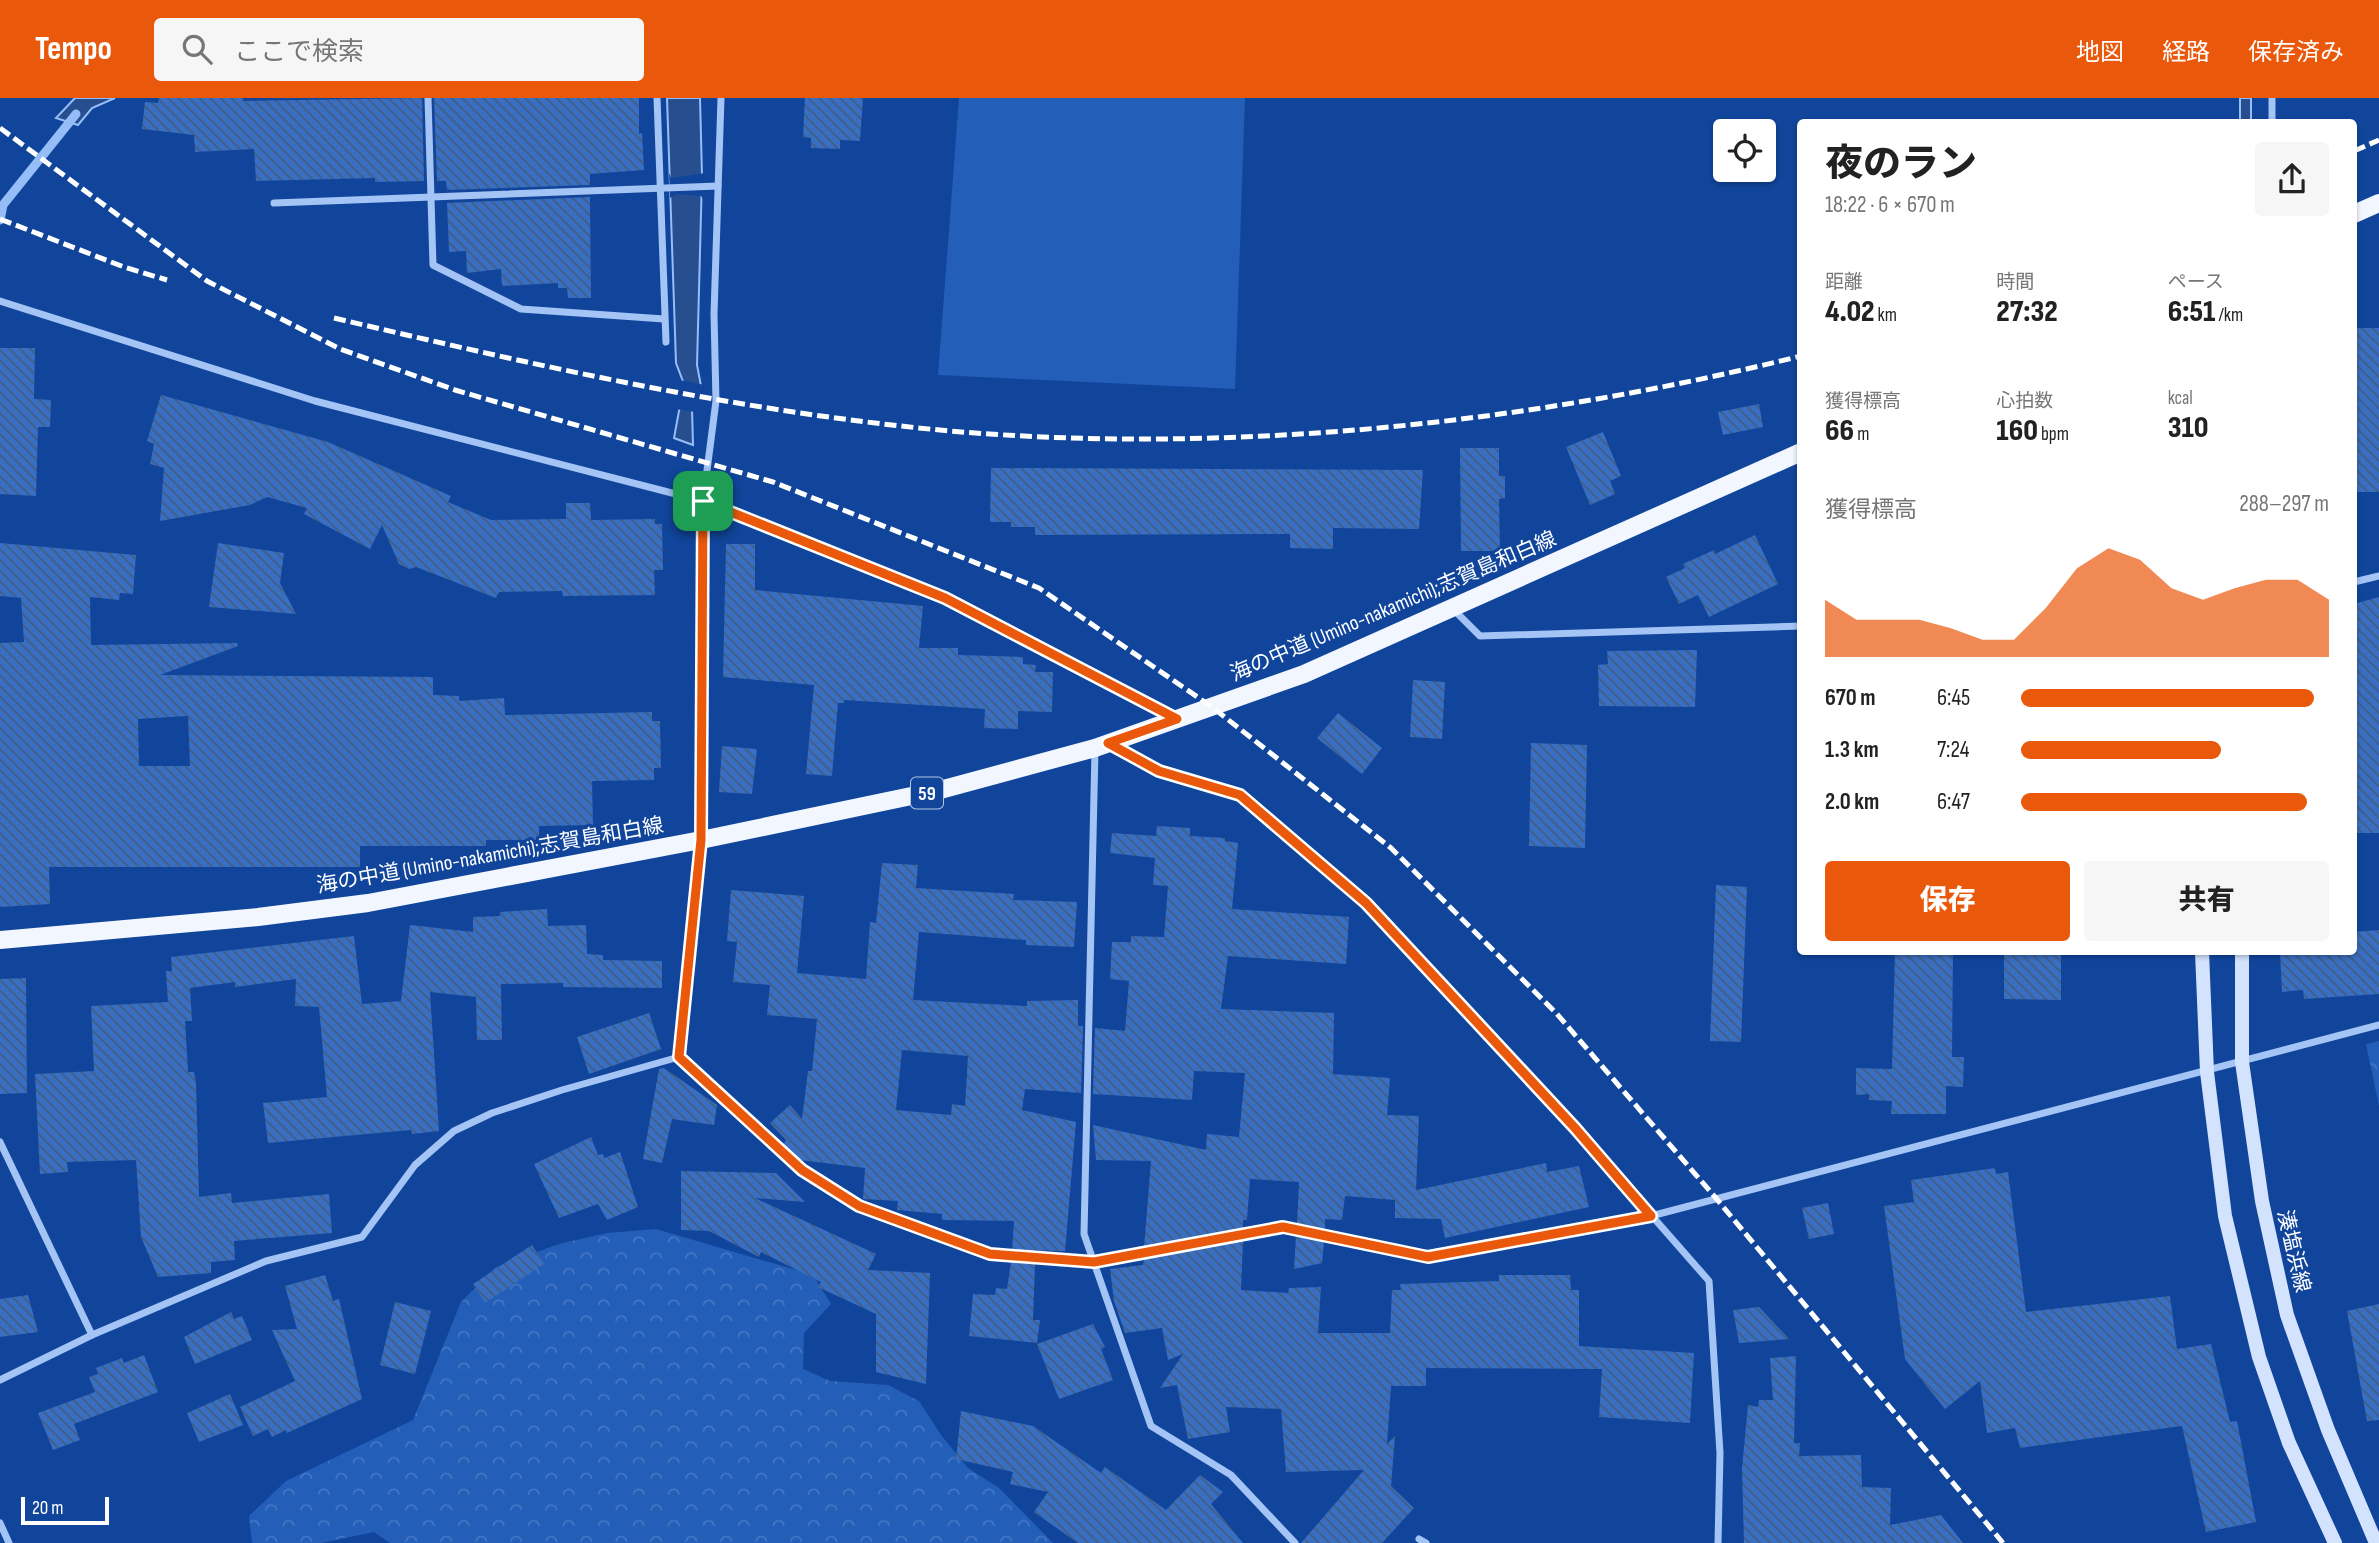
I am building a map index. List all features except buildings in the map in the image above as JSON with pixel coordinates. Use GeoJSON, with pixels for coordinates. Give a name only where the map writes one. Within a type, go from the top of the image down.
{"type":"FeatureCollection","features":[{"type":"Feature","properties":{"kind":"main road"},"geometry":{"type":"LineString","coordinates":[[2357,213],[2379,203]]}},
{"type":"Feature","properties":{"kind":"main road","name":"海の中道 (Umino-nakamichi);志賀島和白線"},"geometry":{"type":"LineString","coordinates":[[0,940],[258,917],[369,903],[701,840],[940,790],[1101,746],[1304,674],[1797,454]]}},
{"type":"Feature","properties":{"kind":"main road"},"geometry":{"type":"LineString","coordinates":[[2202,955],[2207,1072],[2225,1216],[2259,1357],[2289,1443],[2335,1543]]}},
{"type":"Feature","properties":{"kind":"main road","name":"湊塩浜線"},"geometry":{"type":"LineString","coordinates":[[2242,955],[2242,1062],[2262,1201],[2287,1315],[2328,1430],[2376,1543]]}},
{"type":"Feature","properties":{"kind":"street"},"geometry":{"type":"LineString","coordinates":[[428,98],[433,265],[521,309],[664,318]]}},
{"type":"Feature","properties":{"kind":"street"},"geometry":{"type":"LineString","coordinates":[[657,98],[666,342]]}},
{"type":"Feature","properties":{"kind":"street"},"geometry":{"type":"LineString","coordinates":[[679,1057],[701,840],[703,501],[716,401],[714,314],[720,98]]}},
{"type":"Feature","properties":{"kind":"street"},"geometry":{"type":"LineString","coordinates":[[2272,98],[2272,119]]}},
{"type":"Feature","properties":{"kind":"street"},"geometry":{"type":"LineString","coordinates":[[274,203],[718,186]]}},
{"type":"Feature","properties":{"kind":"street"},"geometry":{"type":"LineString","coordinates":[[0,301],[316,401],[703,501],[945,598],[1177,719]]}},
{"type":"Feature","properties":{"kind":"street"},"geometry":{"type":"LineString","coordinates":[[2357,581],[2379,576]]}},
{"type":"Feature","properties":{"kind":"street"},"geometry":{"type":"LineString","coordinates":[[1451,607],[1480,636],[1797,626]]}},
{"type":"Feature","properties":{"kind":"street"},"geometry":{"type":"LineString","coordinates":[[1295,1543],[1231,1475],[1151,1426],[1084,1234],[1101,746],[1159,771],[1240,795],[1366,903],[1575,1128],[1709,1281],[1720,1452],[1718,1543]]}},
{"type":"Feature","properties":{"kind":"street"},"geometry":{"type":"LineString","coordinates":[[679,1057],[802,1170],[859,1206],[990,1254],[1094,1262],[1283,1227],[1428,1257],[1651,1216],[2379,1025]]}},
{"type":"Feature","properties":{"kind":"street"},"geometry":{"type":"LineString","coordinates":[[0,1380],[92,1335],[266,1261],[362,1237],[415,1166],[454,1131],[492,1113],[679,1057]]}},
{"type":"Feature","properties":{"kind":"street"},"geometry":{"type":"LineString","coordinates":[[0,1142],[92,1335]]}},
{"type":"Feature","properties":{"kind":"street"},"geometry":{"type":"LineString","coordinates":[[0,1523],[9,1543]]}},
{"type":"Feature","properties":{"kind":"green space"},"geometry":{"type":"Polygon","coordinates":[[[959,98],[1245,98],[1235,389],[938,375],[959,98]]]}},
{"type":"Feature","properties":{"kind":"green space"},"geometry":{"type":"Polygon","coordinates":[[[2379,1041],[2379,1106],[2366,1044],[2379,1041]]]}},
{"type":"Feature","properties":{"kind":"green space"},"geometry":{"type":"Polygon","coordinates":[[[656,1229],[813,1275],[831,1304],[804,1333],[803,1369],[830,1381],[888,1385],[919,1401],[941,1435],[968,1468],[999,1488],[1053,1543],[390,1543],[374,1532],[321,1543],[252,1543],[249,1516],[286,1481],[413,1420],[461,1302],[496,1267],[559,1244],[607,1233],[656,1229]]]}},
{"type":"Feature","properties":{"kind":"shaded area"},"geometry":{"type":"Polygon","coordinates":[[[75,98],[115,98],[92,108],[78,125],[56,118],[75,98]]]}},
{"type":"Feature","properties":{"kind":"shaded area"},"geometry":{"type":"Polygon","coordinates":[[[667,98],[700,98],[702,176],[697,365],[701,386],[692,408],[693,445],[674,438],[684,384],[676,363],[667,98]]]}},
{"type":"Feature","properties":{"kind":"shaded area"},"geometry":{"type":"Polygon","coordinates":[[[2240,98],[2251,98],[2251,119],[2240,119],[2240,98]]]}},
{"type":"Feature","properties":{"kind":"pier"},"geometry":{"type":"Polygon","coordinates":[[[669,173],[671,178],[705,173],[705,202],[701,196],[676,194],[670,198],[669,173]]]}},
{"type":"Feature","properties":{"kind":"pier"},"geometry":{"type":"Polygon","coordinates":[[[679,380],[705,385],[695,412],[676,409],[679,380]]]}},
{"type":"Feature","properties":{"kind":"waterway"},"geometry":{"type":"LineString","coordinates":[[0,220],[3,205],[76,114]]}},
{"type":"Feature","properties":{"kind":"railway"},"geometry":{"type":"LineString","coordinates":[[0,128],[207,281],[340,349],[455,390],[773,482],[1039,588],[1212,707],[1391,848],[1557,1014],[1715,1197],[2003,1543]]}},
{"type":"Feature","properties":{"kind":"railway"},"geometry":{"type":"LineString","coordinates":[[2357,150],[2379,140]]}},
{"type":"Feature","properties":{"kind":"railway"},"geometry":{"type":"LineString","coordinates":[[0,219],[124,267],[167,280]]}},
{"type":"Feature","properties":{"kind":"railway"},"geometry":{"type":"LineString","coordinates":[[334,318],[563,370],[717,400],[872,423],[1056,437],[1163,439],[1271,436],[1378,428],[1486,416],[1592,400],[1698,380],[1797,357]]}},
{"type":"Feature","properties":{"kind":"route"},"geometry":{"type":"LineString","coordinates":[[703,501],[945,598],[1177,719],[1108,743],[1159,771],[1240,795],[1366,903],[1575,1128],[1651,1216],[1428,1257],[1283,1227],[1094,1262],[990,1254],[859,1206],[802,1170],[679,1057],[701,840],[703,501]]}}]}
